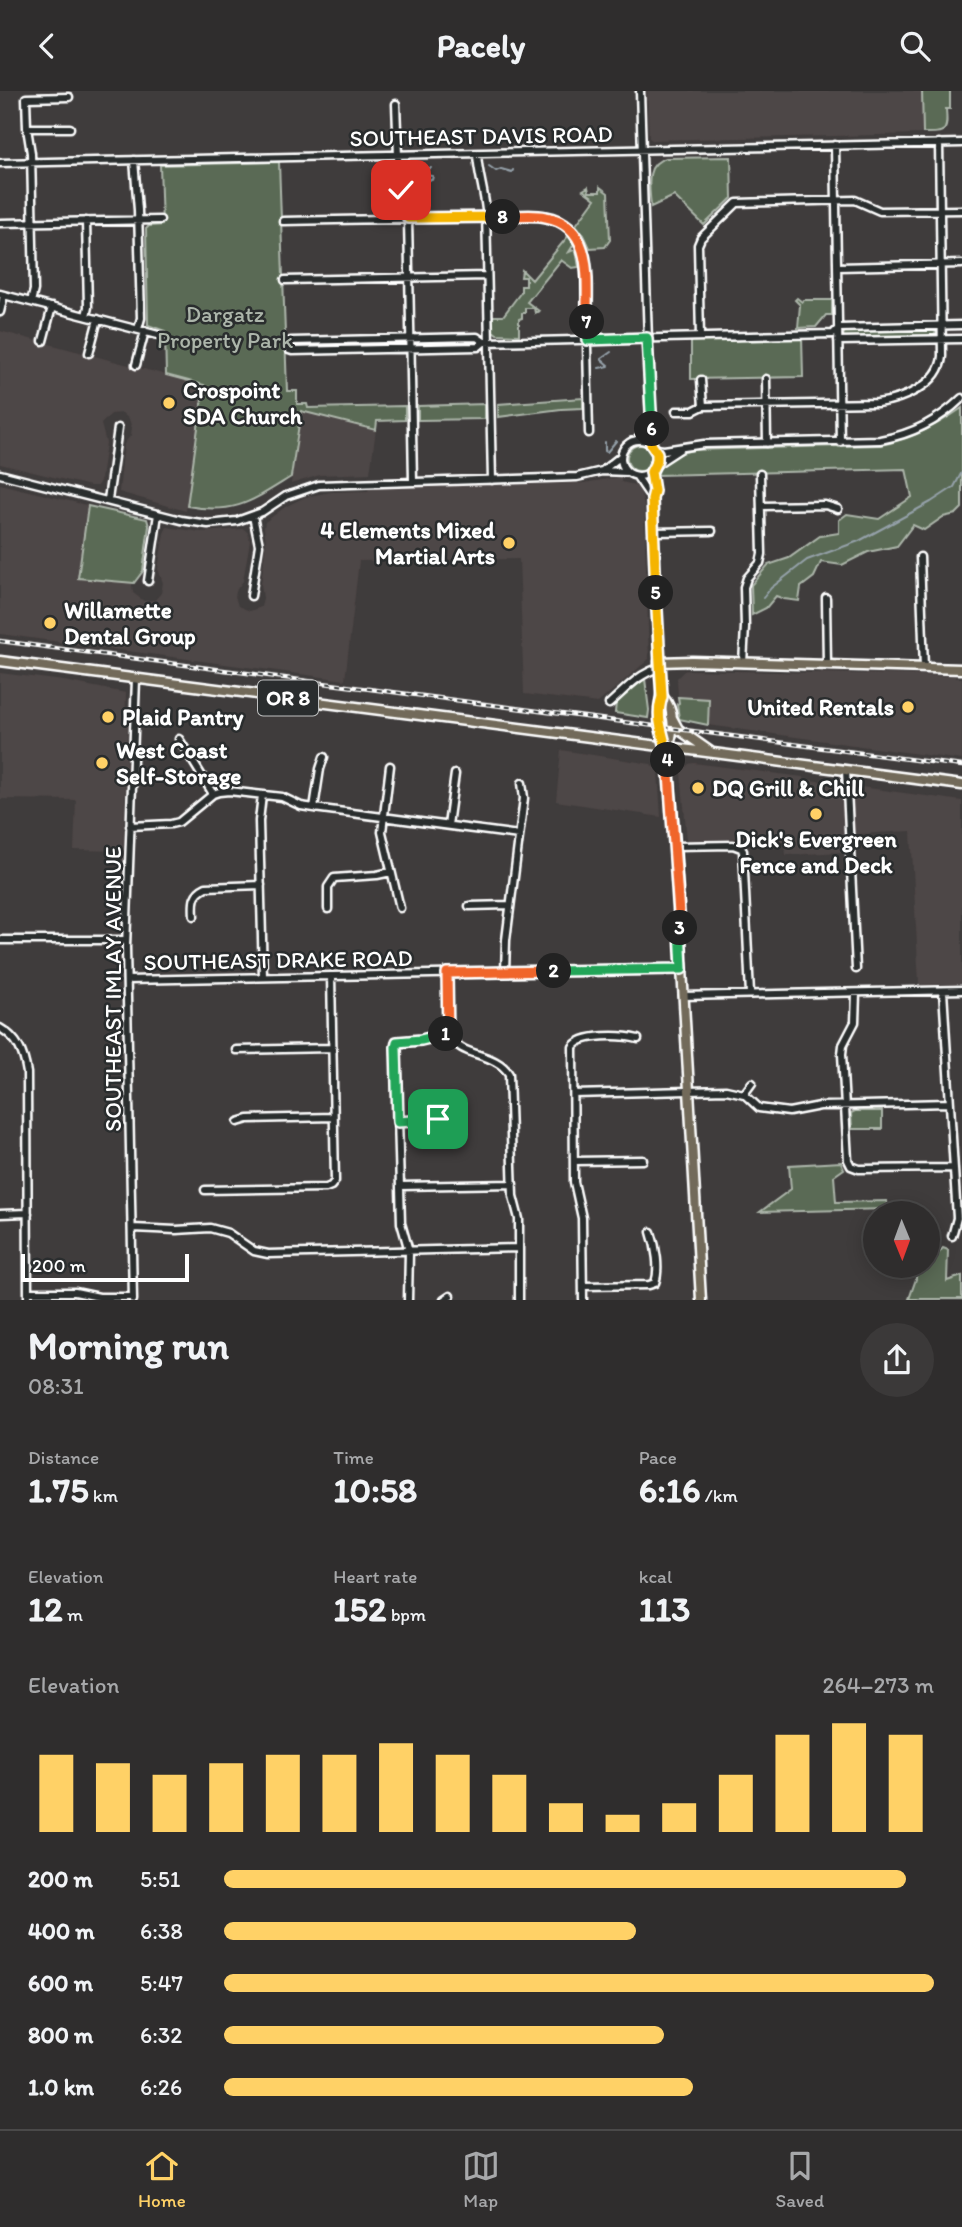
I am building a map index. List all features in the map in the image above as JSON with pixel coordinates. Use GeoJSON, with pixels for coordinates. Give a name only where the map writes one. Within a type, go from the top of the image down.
{"type":"FeatureCollection","features":[{"type":"Feature","properties":{"kind":"main road","name":"OR 8"},"geometry":{"type":"LineString","coordinates":[[0,661],[962,785]]}},
{"type":"Feature","properties":{"kind":"main road"},"geometry":{"type":"LineString","coordinates":[[701,1300],[675,846],[667,748],[660,734],[659,706],[662,697],[659,665],[743,663],[962,669]]}},
{"type":"Feature","properties":{"kind":"main road"},"geometry":{"type":"LineString","coordinates":[[662,697],[669,704],[673,736],[667,748]]}},
{"type":"Feature","properties":{"kind":"main road"},"geometry":{"type":"LineString","coordinates":[[671,716],[682,732],[714,754]]}},
{"type":"Feature","properties":{"kind":"street"},"geometry":{"type":"LineString","coordinates":[[640,91],[650,417],[657,464]]}},
{"type":"Feature","properties":{"kind":"street"},"geometry":{"type":"LineString","coordinates":[[31,302],[34,290],[31,163],[26,98],[69,97]]}},
{"type":"Feature","properties":{"kind":"street"},"geometry":{"type":"LineString","coordinates":[[396,104],[400,186],[408,218],[413,481]]}},
{"type":"Feature","properties":{"kind":"street"},"geometry":{"type":"LineString","coordinates":[[27,128],[70,128]]}},
{"type":"Feature","properties":{"kind":"street"},"geometry":{"type":"LineString","coordinates":[[676,411],[693,411],[703,406],[892,401],[919,388],[940,368],[943,326],[939,143]]}},
{"type":"Feature","properties":{"kind":"street","name":"SOUTHEAST DAVIS ROAD"},"geometry":{"type":"LineString","coordinates":[[0,163],[962,143]]}},
{"type":"Feature","properties":{"kind":"street"},"geometry":{"type":"LineString","coordinates":[[835,145],[840,442]]}},
{"type":"Feature","properties":{"kind":"street"},"geometry":{"type":"LineString","coordinates":[[477,153],[486,217],[486,342],[492,479]]}},
{"type":"Feature","properties":{"kind":"street"},"geometry":{"type":"LineString","coordinates":[[134,160],[139,220],[142,330],[136,365]]}},
{"type":"Feature","properties":{"kind":"street"},"geometry":{"type":"LineString","coordinates":[[700,337],[697,249],[701,238],[737,203],[855,200],[880,211],[962,210]]}},
{"type":"Feature","properties":{"kind":"street"},"geometry":{"type":"LineString","coordinates":[[283,222],[546,216],[562,222],[582,243],[585,257],[589,433]]}},
{"type":"Feature","properties":{"kind":"street"},"geometry":{"type":"LineString","coordinates":[[0,223],[160,220]]}},
{"type":"Feature","properties":{"kind":"street"},"geometry":{"type":"LineString","coordinates":[[86,221],[86,316]]}},
{"type":"Feature","properties":{"kind":"street"},"geometry":{"type":"LineString","coordinates":[[838,267],[962,264]]}},
{"type":"Feature","properties":{"kind":"street"},"geometry":{"type":"LineString","coordinates":[[285,280],[487,276]]}},
{"type":"Feature","properties":{"kind":"street"},"geometry":{"type":"LineString","coordinates":[[0,312],[2,294],[163,336]]}},
{"type":"Feature","properties":{"kind":"street"},"geometry":{"type":"LineString","coordinates":[[43,341],[52,307]]}},
{"type":"Feature","properties":{"kind":"street"},"geometry":{"type":"LineString","coordinates":[[89,353],[98,320]]}},
{"type":"Feature","properties":{"kind":"street"},"geometry":{"type":"LineString","coordinates":[[486,342],[478,347],[289,350],[291,341],[477,337],[486,342],[588,340],[833,334],[839,328],[962,325]]}},
{"type":"Feature","properties":{"kind":"street"},"geometry":{"type":"LineString","coordinates":[[833,334],[839,342]]}},
{"type":"Feature","properties":{"kind":"street"},"geometry":{"type":"LineString","coordinates":[[839,342],[962,339]]}},
{"type":"Feature","properties":{"kind":"street"},"geometry":{"type":"LineString","coordinates":[[766,379],[767,443]]}},
{"type":"Feature","properties":{"kind":"street"},"geometry":{"type":"LineString","coordinates":[[701,380],[703,406]]}},
{"type":"Feature","properties":{"kind":"street"},"geometry":{"type":"LineString","coordinates":[[637,440],[653,447],[681,448],[704,444],[880,440],[908,434],[934,421],[962,398]]}},
{"type":"Feature","properties":{"kind":"street"},"geometry":{"type":"LineString","coordinates":[[627,472],[622,465],[621,456],[625,446],[637,440],[646,429],[650,417]]}},
{"type":"Feature","properties":{"kind":"street"},"geometry":{"type":"LineString","coordinates":[[108,500],[118,428]]}},
{"type":"Feature","properties":{"kind":"street"},"geometry":{"type":"LineString","coordinates":[[637,477],[651,472],[657,464],[681,448]]}},
{"type":"Feature","properties":{"kind":"street"},"geometry":{"type":"LineString","coordinates":[[601,471],[621,456]]}},
{"type":"Feature","properties":{"kind":"street"},"geometry":{"type":"LineString","coordinates":[[0,474],[208,524],[222,524],[253,516],[286,496],[319,485],[577,477],[601,471],[627,472],[637,477],[652,499]]}},
{"type":"Feature","properties":{"kind":"street"},"geometry":{"type":"LineString","coordinates":[[609,704],[639,677],[659,665],[652,499],[654,491],[651,472]]}},
{"type":"Feature","properties":{"kind":"street"},"geometry":{"type":"LineString","coordinates":[[743,663],[744,587],[747,578],[760,562],[762,544],[760,474]]}},
{"type":"Feature","properties":{"kind":"street"},"geometry":{"type":"LineString","coordinates":[[761,506],[825,505],[838,509]]}},
{"type":"Feature","properties":{"kind":"street"},"geometry":{"type":"LineString","coordinates":[[148,581],[158,514]]}},
{"type":"Feature","properties":{"kind":"street"},"geometry":{"type":"LineString","coordinates":[[251,596],[258,545],[253,516]]}},
{"type":"Feature","properties":{"kind":"street"},"geometry":{"type":"LineString","coordinates":[[654,531],[712,531]]}},
{"type":"Feature","properties":{"kind":"street"},"geometry":{"type":"LineString","coordinates":[[920,557],[924,668]]}},
{"type":"Feature","properties":{"kind":"street"},"geometry":{"type":"LineString","coordinates":[[825,598],[827,665]]}},
{"type":"Feature","properties":{"kind":"street","name":"SOUTHEAST IMLAY AVENUE"},"geometry":{"type":"LineString","coordinates":[[133,1298],[126,940],[136,679]]}},
{"type":"Feature","properties":{"kind":"street"},"geometry":{"type":"LineString","coordinates":[[179,739],[213,794]]}},
{"type":"Feature","properties":{"kind":"street"},"geometry":{"type":"LineString","coordinates":[[314,809],[324,757]]}},
{"type":"Feature","properties":{"kind":"street"},"geometry":{"type":"LineString","coordinates":[[390,766],[383,817],[383,842],[400,908]]}},
{"type":"Feature","properties":{"kind":"street"},"geometry":{"type":"LineString","coordinates":[[846,770],[856,969]]}},
{"type":"Feature","properties":{"kind":"street"},"geometry":{"type":"LineString","coordinates":[[448,825],[455,774]]}},
{"type":"Feature","properties":{"kind":"street"},"geometry":{"type":"LineString","coordinates":[[505,972],[506,940],[524,798],[522,783]]}},
{"type":"Feature","properties":{"kind":"street"},"geometry":{"type":"LineString","coordinates":[[130,826],[179,822],[213,794],[229,791],[282,797],[300,806],[314,809],[519,835]]}},
{"type":"Feature","properties":{"kind":"street"},"geometry":{"type":"LineString","coordinates":[[262,795],[262,977]]}},
{"type":"Feature","properties":{"kind":"street"},"geometry":{"type":"LineString","coordinates":[[675,846],[733,845],[743,851],[750,994]]}},
{"type":"Feature","properties":{"kind":"street"},"geometry":{"type":"LineString","coordinates":[[328,909],[328,887],[334,878],[377,875],[391,871]]}},
{"type":"Feature","properties":{"kind":"street"},"geometry":{"type":"LineString","coordinates":[[194,916],[194,897],[199,890],[206,887],[261,885]]}},
{"type":"Feature","properties":{"kind":"street"},"geometry":{"type":"LineString","coordinates":[[469,906],[510,905]]}},
{"type":"Feature","properties":{"kind":"street"},"geometry":{"type":"LineString","coordinates":[[0,940],[126,940]]}},
{"type":"Feature","properties":{"kind":"street","name":"SOUTHEAST DRAKE ROAD"},"geometry":{"type":"LineString","coordinates":[[127,980],[682,969]]}},
{"type":"Feature","properties":{"kind":"street"},"geometry":{"type":"LineString","coordinates":[[447,973],[448,1033],[460,1047],[496,1061],[504,1066],[509,1075],[513,1184],[519,1219],[519,1300]]}},
{"type":"Feature","properties":{"kind":"street"},"geometry":{"type":"LineString","coordinates":[[205,1190],[326,1188],[335,1181],[331,976]]}},
{"type":"Feature","properties":{"kind":"street"},"geometry":{"type":"LineString","coordinates":[[683,996],[962,990]]}},
{"type":"Feature","properties":{"kind":"street"},"geometry":{"type":"LineString","coordinates":[[943,991],[957,1218],[951,1236]]}},
{"type":"Feature","properties":{"kind":"street"},"geometry":{"type":"LineString","coordinates":[[856,993],[855,1022],[843,1045],[842,1055],[848,1160],[851,1166],[859,1169],[954,1168]]}},
{"type":"Feature","properties":{"kind":"street"},"geometry":{"type":"LineString","coordinates":[[0,1028],[17,1042],[26,1065],[28,1296],[75,1292],[99,1297],[133,1298]]}},
{"type":"Feature","properties":{"kind":"street"},"geometry":{"type":"LineString","coordinates":[[408,1300],[407,1241],[401,1231],[397,1042],[421,1040],[448,1033]]}},
{"type":"Feature","properties":{"kind":"street"},"geometry":{"type":"LineString","coordinates":[[583,1300],[582,1218],[574,1182],[573,1052],[578,1041],[586,1038],[638,1039]]}},
{"type":"Feature","properties":{"kind":"street"},"geometry":{"type":"LineString","coordinates":[[236,1050],[332,1048]]}},
{"type":"Feature","properties":{"kind":"street"},"geometry":{"type":"LineString","coordinates":[[744,1094],[752,1083]]}},
{"type":"Feature","properties":{"kind":"street"},"geometry":{"type":"LineString","coordinates":[[573,1094],[726,1090],[744,1094],[752,1104],[766,1110],[798,1112],[820,1106],[950,1103]]}},
{"type":"Feature","properties":{"kind":"street"},"geometry":{"type":"LineString","coordinates":[[398,1122],[433,1121],[444,1115]]}},
{"type":"Feature","properties":{"kind":"street"},"geometry":{"type":"LineString","coordinates":[[237,1122],[248,1119],[333,1117]]}},
{"type":"Feature","properties":{"kind":"street"},"geometry":{"type":"LineString","coordinates":[[575,1161],[643,1160]]}},
{"type":"Feature","properties":{"kind":"street"},"geometry":{"type":"LineString","coordinates":[[400,1187],[513,1184]]}},
{"type":"Feature","properties":{"kind":"street"},"geometry":{"type":"LineString","coordinates":[[0,1214],[28,1213]]}},
{"type":"Feature","properties":{"kind":"street"},"geometry":{"type":"LineString","coordinates":[[132,1228],[211,1228],[228,1233],[254,1251],[268,1254],[519,1248]]}},
{"type":"Feature","properties":{"kind":"street"},"geometry":{"type":"LineString","coordinates":[[583,1286],[655,1283],[655,1245],[651,1232]]}},
{"type":"Feature","properties":{"kind":"shaded area"},"geometry":{"type":"Polygon","coordinates":[[[647,91],[922,91],[923,134],[652,140],[649,138],[647,91]]]}},
{"type":"Feature","properties":{"kind":"shaded area"},"geometry":{"type":"Polygon","coordinates":[[[0,331],[204,385],[186,511],[119,492],[124,444],[131,435],[132,428],[129,419],[122,413],[111,414],[101,424],[106,443],[101,479],[97,486],[0,464],[0,331]]]}},
{"type":"Feature","properties":{"kind":"shaded area"},"geometry":{"type":"Polygon","coordinates":[[[300,411],[376,429],[370,473],[320,475],[291,484],[300,411]]]}},
{"type":"Feature","properties":{"kind":"shaded area"},"geometry":{"type":"Polygon","coordinates":[[[621,477],[621,482],[635,485],[640,491],[644,505],[649,659],[598,703],[524,694],[519,559],[359,561],[345,680],[0,634],[0,484],[143,519],[132,585],[133,593],[144,601],[155,600],[161,593],[163,583],[158,569],[167,527],[201,532],[244,529],[250,541],[243,581],[235,596],[238,606],[250,611],[261,607],[263,598],[261,584],[266,542],[265,522],[285,507],[305,497],[331,492],[368,491],[369,487],[583,483],[621,477]]]}},
{"type":"Feature","properties":{"kind":"shaded area"},"geometry":{"type":"Polygon","coordinates":[[[689,670],[956,676],[962,678],[962,760],[708,725],[709,699],[678,697],[677,678],[689,670]]]}},
{"type":"Feature","properties":{"kind":"shaded area"},"geometry":{"type":"Polygon","coordinates":[[[0,673],[64,681],[126,693],[125,725],[128,726],[123,851],[74,850],[76,800],[0,799],[0,673]]]}},
{"type":"Feature","properties":{"kind":"shaded area"},"geometry":{"type":"Polygon","coordinates":[[[561,750],[651,764],[658,772],[661,817],[556,801],[561,750]]]}},
{"type":"Feature","properties":{"kind":"shaded area"},"geometry":{"type":"Polygon","coordinates":[[[694,763],[962,801],[962,984],[919,985],[911,831],[843,835],[844,852],[786,855],[785,841],[749,842],[749,838],[687,841],[681,772],[694,763]]]}},
{"type":"Feature","properties":{"kind":"green space"},"geometry":{"type":"Polygon","coordinates":[[[922,91],[950,91],[950,109],[946,109],[946,127],[941,132],[923,133],[922,91]]]}},
{"type":"Feature","properties":{"kind":"green space"},"geometry":{"type":"Polygon","coordinates":[[[731,157],[732,198],[704,225],[674,196],[651,207],[651,171],[659,161],[666,158],[731,157]]]}},
{"type":"Feature","properties":{"kind":"green space","name":"Dargatz Property Park"},"geometry":{"type":"Polygon","coordinates":[[[279,162],[287,391],[297,391],[297,404],[307,404],[308,408],[405,406],[405,420],[377,421],[376,430],[301,411],[291,477],[242,504],[218,509],[187,506],[204,385],[166,375],[165,331],[148,325],[146,229],[149,226],[162,225],[160,165],[279,162]]]}},
{"type":"Feature","properties":{"kind":"green space"},"geometry":{"type":"Polygon","coordinates":[[[588,187],[589,192],[600,192],[600,187],[608,193],[610,240],[605,247],[590,248],[576,225],[595,199],[583,190],[588,187]]]}},
{"type":"Feature","properties":{"kind":"green space"},"geometry":{"type":"Polygon","coordinates":[[[568,236],[574,244],[569,252],[576,249],[579,267],[572,268],[561,260],[527,302],[539,311],[535,313],[534,308],[525,308],[525,313],[522,313],[522,318],[519,319],[519,335],[497,334],[493,331],[492,316],[503,316],[521,292],[521,286],[526,286],[526,277],[521,277],[522,270],[532,280],[568,236]]]}},
{"type":"Feature","properties":{"kind":"green space"},"geometry":{"type":"Polygon","coordinates":[[[797,298],[802,302],[832,300],[832,315],[826,315],[816,327],[798,328],[800,305],[795,300],[797,298]]]}},
{"type":"Feature","properties":{"kind":"green space"},"geometry":{"type":"Polygon","coordinates":[[[932,328],[936,333],[932,337],[847,339],[843,336],[845,330],[932,328]]]}},
{"type":"Feature","properties":{"kind":"green space"},"geometry":{"type":"Polygon","coordinates":[[[802,336],[803,377],[691,379],[691,339],[802,336]]]}},
{"type":"Feature","properties":{"kind":"green space"},"geometry":{"type":"Polygon","coordinates":[[[583,398],[583,408],[498,417],[498,404],[583,398]]]}},
{"type":"Feature","properties":{"kind":"green space"},"geometry":{"type":"Polygon","coordinates":[[[485,404],[485,419],[418,420],[418,406],[485,404]]]}},
{"type":"Feature","properties":{"kind":"green space"},"geometry":{"type":"Polygon","coordinates":[[[962,408],[962,508],[956,514],[943,517],[924,530],[913,525],[897,546],[868,552],[842,565],[821,562],[814,577],[801,587],[799,601],[776,596],[766,608],[752,615],[751,585],[768,565],[789,558],[820,536],[839,533],[839,520],[847,514],[879,519],[912,497],[906,469],[657,475],[666,461],[692,450],[880,445],[923,431],[962,408]]]}},
{"type":"Feature","properties":{"kind":"green space"},"geometry":{"type":"Polygon","coordinates":[[[640,445],[649,449],[653,458],[649,467],[640,471],[631,467],[627,458],[631,449],[640,445]]]}},
{"type":"Feature","properties":{"kind":"green space"},"geometry":{"type":"Polygon","coordinates":[[[88,506],[147,519],[149,526],[143,571],[134,583],[78,578],[88,506]]]}},
{"type":"Feature","properties":{"kind":"green space"},"geometry":{"type":"Polygon","coordinates":[[[641,679],[645,679],[648,718],[615,713],[616,702],[641,679]]]}},
{"type":"Feature","properties":{"kind":"green space"},"geometry":{"type":"Polygon","coordinates":[[[678,697],[709,699],[708,725],[679,719],[678,697]]]}},
{"type":"Feature","properties":{"kind":"green space"},"geometry":{"type":"Polygon","coordinates":[[[882,1111],[882,1129],[852,1129],[851,1113],[882,1111]]]}},
{"type":"Feature","properties":{"kind":"green space"},"geometry":{"type":"Polygon","coordinates":[[[841,1162],[844,1169],[834,1176],[836,1202],[863,1201],[863,1210],[760,1212],[791,1189],[789,1165],[841,1162]]]}},
{"type":"Feature","properties":{"kind":"green space"},"geometry":{"type":"Polygon","coordinates":[[[943,1248],[948,1250],[947,1281],[962,1276],[962,1299],[909,1299],[916,1278],[940,1278],[940,1251],[943,1248]]]}},
{"type":"Feature","properties":{"kind":"waterway"},"geometry":{"type":"LineString","coordinates":[[489,166],[496,171],[513,170]]}},
{"type":"Feature","properties":{"kind":"waterway"},"geometry":{"type":"LineString","coordinates":[[426,179],[432,180],[433,176],[422,175],[421,170],[431,168]]}},
{"type":"Feature","properties":{"kind":"waterway"},"geometry":{"type":"LineString","coordinates":[[599,368],[609,366],[601,359],[611,352]]}},
{"type":"Feature","properties":{"kind":"waterway"},"geometry":{"type":"LineString","coordinates":[[605,442],[607,452],[616,441]]}},
{"type":"Feature","properties":{"kind":"waterway"},"geometry":{"type":"LineString","coordinates":[[763,598],[771,588],[807,560],[859,541],[931,502],[954,487],[962,472]]}},
{"type":"Feature","properties":{"kind":"railway"},"geometry":{"type":"LineString","coordinates":[[0,641],[962,766]]}},
{"type":"Feature","properties":{"kind":"place","name":"Crospoint SDA Church"},"geometry":{"type":"Point","coordinates":[169,403]}},
{"type":"Feature","properties":{"kind":"place","name":"4 Elements Mixed Martial Arts"},"geometry":{"type":"Point","coordinates":[509,543]}},
{"type":"Feature","properties":{"kind":"place","name":"Willamette Dental Group"},"geometry":{"type":"Point","coordinates":[50,623]}},
{"type":"Feature","properties":{"kind":"place","name":"United Rentals"},"geometry":{"type":"Point","coordinates":[908,707]}},
{"type":"Feature","properties":{"kind":"place","name":"Plaid Pantry"},"geometry":{"type":"Point","coordinates":[108,717]}},
{"type":"Feature","properties":{"kind":"place","name":"West Coast Self-Storage"},"geometry":{"type":"Point","coordinates":[102,763]}},
{"type":"Feature","properties":{"kind":"place","name":"DQ Grill & Chill"},"geometry":{"type":"Point","coordinates":[698,788]}},
{"type":"Feature","properties":{"kind":"place","name":"Dick's Evergreen Fence and Deck"},"geometry":{"type":"Point","coordinates":[816,814]}},
{"type":"Feature","properties":{"kind":"route"},"geometry":{"type":"LineString","coordinates":[[401,190],[408,218],[546,216],[562,222],[578,236],[583,247],[588,340],[647,338],[650,417],[653,425],[651,444],[657,453],[657,460],[651,472],[662,697],[659,706],[660,734],[667,748],[669,764],[682,969],[447,973],[448,1033],[421,1040],[397,1042],[396,1047],[398,1122],[438,1119]]}}]}
